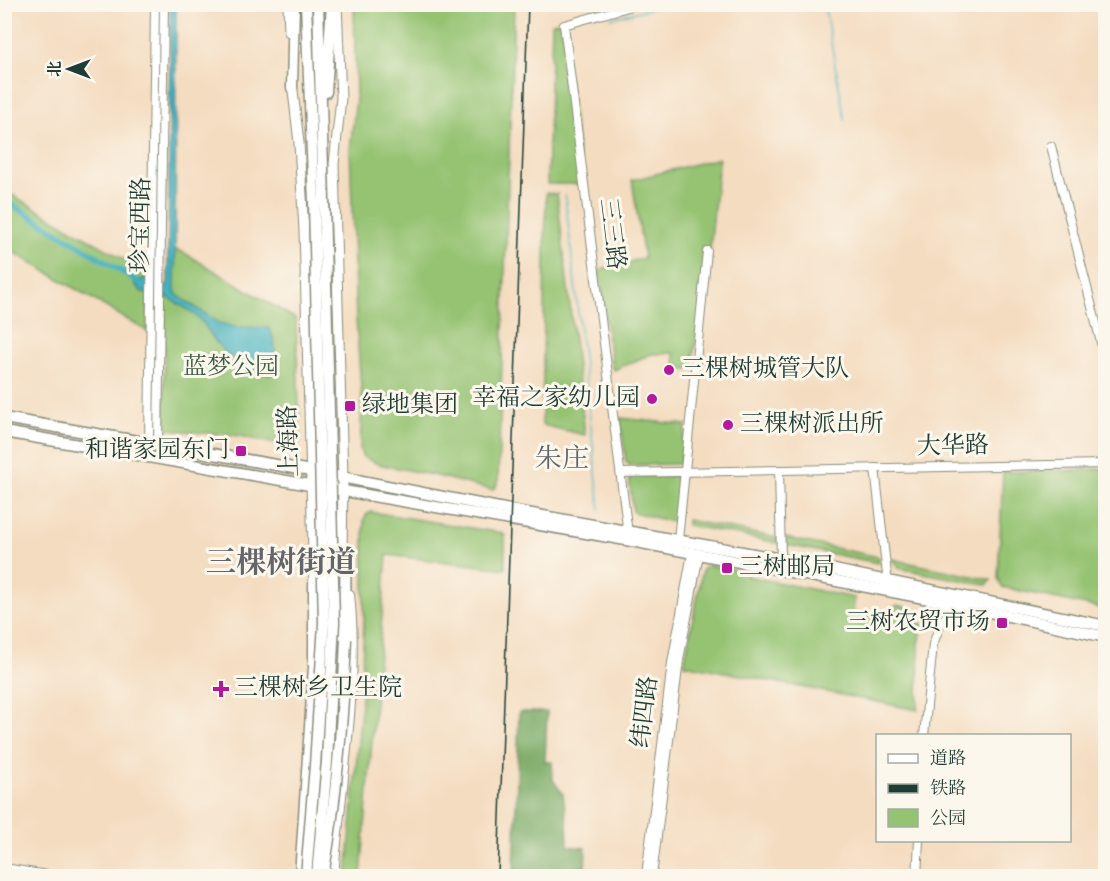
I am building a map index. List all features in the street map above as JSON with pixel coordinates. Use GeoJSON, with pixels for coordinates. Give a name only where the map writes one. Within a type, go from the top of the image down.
{"type":"FeatureCollection","features":[{"type":"Feature","properties":{"kind":"highway"},"geometry":{"type":"LineString","coordinates":[[292,88],[294,4]]}},
{"type":"Feature","properties":{"kind":"highway"},"geometry":{"type":"LineString","coordinates":[[299,4],[303,90],[317,157]]}},
{"type":"Feature","properties":{"kind":"highway","name":"上海路"},"geometry":{"type":"LineString","coordinates":[[306,4],[317,157],[334,612],[328,750],[317,876]]}},
{"type":"Feature","properties":{"kind":"highway","name":"上海路"},"geometry":{"type":"LineString","coordinates":[[317,157],[318,4]]}},
{"type":"Feature","properties":{"kind":"highway"},"geometry":{"type":"LineString","coordinates":[[317,157],[326,138],[325,4]]}},
{"type":"Feature","properties":{"kind":"highway"},"geometry":{"type":"LineString","coordinates":[[326,92],[332,4]]}},
{"type":"Feature","properties":{"kind":"highway","name":"上海路"},"geometry":{"type":"LineString","coordinates":[[306,876],[324,623],[319,202]]}},
{"type":"Feature","properties":{"kind":"highway"},"geometry":{"type":"LineString","coordinates":[[4,418],[311,471],[781,559],[955,605],[1106,638]]}},
{"type":"Feature","properties":{"kind":"highway"},"geometry":{"type":"LineString","coordinates":[[4,432],[312,486],[343,496],[888,586],[1106,626]]}},
{"type":"Feature","properties":{"kind":"highway"},"geometry":{"type":"LineString","coordinates":[[324,876],[340,735],[346,639],[345,551]]}},
{"type":"Feature","properties":{"kind":"highway"},"geometry":{"type":"LineString","coordinates":[[298,876],[314,636],[314,584]]}},
{"type":"Feature","properties":{"kind":"main road","name":"上海路"},"geometry":{"type":"LineString","coordinates":[[288,4],[292,88],[301,171],[314,584],[298,876]]}},
{"type":"Feature","properties":{"kind":"main road"},"geometry":{"type":"LineString","coordinates":[[324,876],[337,716],[343,496],[334,164],[341,98],[337,4]]}},
{"type":"Feature","properties":{"kind":"street","name":"珍宝西路"},"geometry":{"type":"LineString","coordinates":[[155,4],[157,275]]}},
{"type":"Feature","properties":{"kind":"street","name":"珍宝西路"},"geometry":{"type":"LineString","coordinates":[[153,445],[164,4]]}},
{"type":"Feature","properties":{"kind":"street","name":"三三路"},"geometry":{"type":"LineString","coordinates":[[627,526],[564,25],[639,4]]}},
{"type":"Feature","properties":{"kind":"street"},"geometry":{"type":"LineString","coordinates":[[1051,146],[1106,363]]}},
{"type":"Feature","properties":{"kind":"street"},"geometry":{"type":"LineString","coordinates":[[678,540],[707,251]]}},
{"type":"Feature","properties":{"kind":"street","name":"大华路"},"geometry":{"type":"LineString","coordinates":[[621,473],[1106,464]]}},
{"type":"Feature","properties":{"kind":"street"},"geometry":{"type":"LineString","coordinates":[[875,468],[888,586]]}},
{"type":"Feature","properties":{"kind":"street"},"geometry":{"type":"LineString","coordinates":[[779,470],[781,559]]}},
{"type":"Feature","properties":{"kind":"street"},"geometry":{"type":"LineString","coordinates":[[334,876],[350,720],[352,639],[343,496]]}},
{"type":"Feature","properties":{"kind":"street","name":"纬四路"},"geometry":{"type":"LineString","coordinates":[[646,876],[672,663],[695,554]]}},
{"type":"Feature","properties":{"kind":"street","name":"纬四路"},"geometry":{"type":"LineString","coordinates":[[652,876],[678,660],[695,554]]}},
{"type":"Feature","properties":{"kind":"street"},"geometry":{"type":"LineString","coordinates":[[924,734],[933,644],[941,623],[955,605]]}},
{"type":"Feature","properties":{"kind":"street"},"geometry":{"type":"LineString","coordinates":[[917,876],[919,842]]}},
{"type":"Feature","properties":{"kind":"street"},"geometry":{"type":"LineString","coordinates":[[4,868],[53,876]]}},
{"type":"Feature","properties":{"kind":"green space"},"geometry":{"type":"Polygon","coordinates":[[[354,5],[514,5],[498,480],[496,487],[492,490],[378,464],[363,457],[360,450],[362,402],[356,319],[350,149],[356,99],[354,5]]]}},
{"type":"Feature","properties":{"kind":"green space"},"geometry":{"type":"Polygon","coordinates":[[[561,21],[582,184],[547,184],[552,23],[561,21]]]}},
{"type":"Feature","properties":{"kind":"green space"},"geometry":{"type":"Polygon","coordinates":[[[719,158],[710,250],[692,365],[689,369],[676,368],[674,353],[651,354],[614,370],[599,270],[644,258],[632,180],[719,158]]]}},
{"type":"Feature","properties":{"kind":"green space","name":"蓝梦公园"},"geometry":{"type":"Polygon","coordinates":[[[5,191],[148,273],[148,332],[5,247],[5,191]]]}},
{"type":"Feature","properties":{"kind":"green space"},"geometry":{"type":"Polygon","coordinates":[[[546,193],[557,194],[585,435],[542,425],[546,193]]]}},
{"type":"Feature","properties":{"kind":"green space","name":"蓝梦公园"},"geometry":{"type":"Polygon","coordinates":[[[168,246],[186,254],[296,319],[300,441],[298,444],[282,445],[240,436],[166,428],[164,424],[165,288],[168,283],[168,246]]]}},
{"type":"Feature","properties":{"kind":"green space"},"geometry":{"type":"Polygon","coordinates":[[[620,418],[686,425],[680,464],[629,465],[626,462],[620,418]]]}},
{"type":"Feature","properties":{"kind":"green space"},"geometry":{"type":"Polygon","coordinates":[[[1105,469],[1105,609],[1002,587],[998,578],[1003,472],[1105,469]]]}},
{"type":"Feature","properties":{"kind":"green space"},"geometry":{"type":"Polygon","coordinates":[[[629,476],[681,476],[677,520],[668,521],[633,512],[629,476]]]}},
{"type":"Feature","properties":{"kind":"green space"},"geometry":{"type":"Polygon","coordinates":[[[371,512],[502,533],[505,536],[505,569],[387,555],[361,876],[347,876],[361,706],[364,520],[371,512]]]}},
{"type":"Feature","properties":{"kind":"green space"},"geometry":{"type":"Polygon","coordinates":[[[687,520],[778,538],[778,543],[687,525],[687,520]]]}},
{"type":"Feature","properties":{"kind":"green space"},"geometry":{"type":"Polygon","coordinates":[[[786,538],[879,557],[879,563],[787,545],[786,538]]]}},
{"type":"Feature","properties":{"kind":"green space"},"geometry":{"type":"Polygon","coordinates":[[[892,559],[991,580],[987,585],[898,568],[892,559]]]}},
{"type":"Feature","properties":{"kind":"green space"},"geometry":{"type":"Polygon","coordinates":[[[708,565],[746,572],[747,576],[855,598],[853,612],[890,620],[893,609],[897,605],[907,607],[904,619],[923,624],[919,644],[918,710],[684,664],[703,568],[708,565]]]}},
{"type":"Feature","properties":{"kind":"green space"},"geometry":{"type":"Polygon","coordinates":[[[519,712],[547,712],[545,762],[552,762],[553,780],[563,794],[568,846],[586,848],[585,869],[581,876],[514,876],[519,712]]]}},
{"type":"Feature","properties":{"kind":"water"},"geometry":{"type":"Polygon","coordinates":[[[170,5],[176,5],[175,291],[178,296],[219,323],[235,327],[269,328],[272,332],[275,350],[273,373],[270,375],[261,373],[227,354],[192,312],[166,296],[142,292],[134,282],[145,278],[165,288],[168,283],[170,5]]]}},
{"type":"Feature","properties":{"kind":"waterway"},"geometry":{"type":"LineString","coordinates":[[611,18],[668,4]]}},
{"type":"Feature","properties":{"kind":"waterway"},"geometry":{"type":"LineString","coordinates":[[824,4],[845,120]]}},
{"type":"Feature","properties":{"kind":"waterway"},"geometry":{"type":"LineString","coordinates":[[565,195],[600,509]]}},
{"type":"Feature","properties":{"kind":"waterway"},"geometry":{"type":"LineString","coordinates":[[4,200],[136,280]]}},
{"type":"Feature","properties":{"kind":"railway"},"geometry":{"type":"LineString","coordinates":[[498,876],[528,4]]}},
{"type":"Feature","properties":{"kind":"place","name":"三棵树城管大队"},"geometry":{"type":"Point","coordinates":[669,370]}},
{"type":"Feature","properties":{"kind":"place","name":"幸福之家幼儿园"},"geometry":{"type":"Point","coordinates":[652,399]}},
{"type":"Feature","properties":{"kind":"place","name":"绿地集团"},"geometry":{"type":"Point","coordinates":[350,406]}},
{"type":"Feature","properties":{"kind":"place","name":"三棵树派出所"},"geometry":{"type":"Point","coordinates":[728,425]}},
{"type":"Feature","properties":{"kind":"place","name":"和谐家园东门"},"geometry":{"type":"Point","coordinates":[241,451]}},
{"type":"Feature","properties":{"kind":"place","name":"三树邮局"},"geometry":{"type":"Point","coordinates":[727,568]}},
{"type":"Feature","properties":{"kind":"place","name":"三树农贸市场"},"geometry":{"type":"Point","coordinates":[1002,623]}},
{"type":"Feature","properties":{"kind":"place","name":"三棵树乡卫生院"},"geometry":{"type":"Point","coordinates":[221,689]}},
{"type":"Feature","properties":{"kind":"district","name":"朱庄"},"geometry":{"type":"Point","coordinates":[562,460]}},
{"type":"Feature","properties":{"kind":"district","name":"三棵树街道"},"geometry":{"type":"Point","coordinates":[281,564]}}]}
